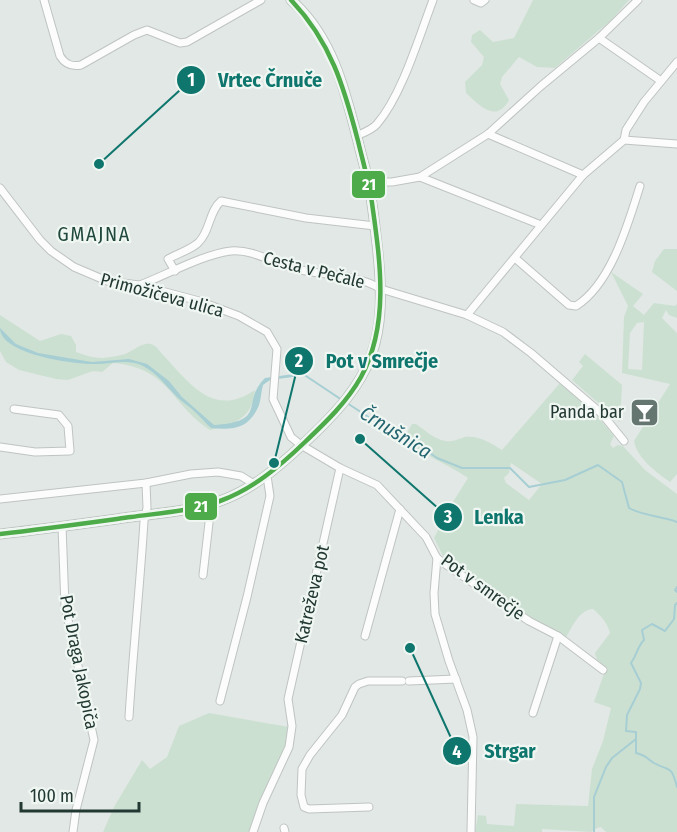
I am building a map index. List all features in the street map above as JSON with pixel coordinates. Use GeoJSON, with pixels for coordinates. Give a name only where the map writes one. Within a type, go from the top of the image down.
{"type":"FeatureCollection","features":[{"type":"Feature","properties":{"kind":"street"},"geometry":{"type":"LineString","coordinates":[[44,0],[60,56],[64,62],[75,66],[147,30],[180,43],[187,42],[261,0]]}},
{"type":"Feature","properties":{"kind":"street"},"geometry":{"type":"LineString","coordinates":[[0,534],[146,515],[208,504],[231,496],[267,476],[301,445],[345,401],[362,375],[375,346],[380,323],[381,289],[369,182],[334,58],[317,29],[291,0]]}},
{"type":"Feature","properties":{"kind":"street"},"geometry":{"type":"LineString","coordinates":[[356,136],[375,126],[394,96],[405,74],[433,0]]}},
{"type":"Feature","properties":{"kind":"street"},"geometry":{"type":"LineString","coordinates":[[474,0],[481,3],[485,0]]}},
{"type":"Feature","properties":{"kind":"street"},"geometry":{"type":"LineString","coordinates":[[369,182],[392,182],[420,177],[488,134],[599,38],[638,0]]}},
{"type":"Feature","properties":{"kind":"street"},"geometry":{"type":"LineString","coordinates":[[599,38],[661,81]]}},
{"type":"Feature","properties":{"kind":"street"},"geometry":{"type":"LineString","coordinates":[[467,315],[583,175],[624,140],[626,130],[644,102],[677,62]]}},
{"type":"Feature","properties":{"kind":"street"},"geometry":{"type":"LineString","coordinates":[[488,134],[583,175]]}},
{"type":"Feature","properties":{"kind":"street"},"geometry":{"type":"LineString","coordinates":[[624,140],[677,144]]}},
{"type":"Feature","properties":{"kind":"street"},"geometry":{"type":"LineString","coordinates":[[420,177],[541,225]]}},
{"type":"Feature","properties":{"kind":"street"},"geometry":{"type":"LineString","coordinates":[[515,258],[569,305],[576,306],[601,281],[610,265],[640,186]]}},
{"type":"Feature","properties":{"kind":"street","name":"Primožičeva ulica"},"geometry":{"type":"LineString","coordinates":[[0,188],[21,218],[51,251],[74,267],[106,281],[139,285],[199,301],[239,316],[267,332],[277,349],[273,399],[291,437],[301,445]]}},
{"type":"Feature","properties":{"kind":"street"},"geometry":{"type":"LineString","coordinates":[[175,272],[168,260],[199,243],[216,206],[221,201],[306,218],[375,226]]}},
{"type":"Feature","properties":{"kind":"street","name":"Cesta v Pečale"},"geometry":{"type":"LineString","coordinates":[[139,285],[231,251],[248,253],[300,270],[343,276],[371,283],[381,289],[467,315],[502,332],[531,353],[602,414],[624,441]]}},
{"type":"Feature","properties":{"kind":"street"},"geometry":{"type":"LineString","coordinates":[[0,447],[34,452],[70,451],[68,426],[59,415],[14,409]]}},
{"type":"Feature","properties":{"kind":"street","name":"Pot v smrečje"},"geometry":{"type":"LineString","coordinates":[[301,445],[340,468],[377,485],[426,537],[438,558],[529,621],[558,636],[603,670]]}},
{"type":"Feature","properties":{"kind":"street","name":"Katreževa pot"},"geometry":{"type":"LineString","coordinates":[[253,832],[263,803],[287,754],[291,735],[288,699],[340,468]]}},
{"type":"Feature","properties":{"kind":"street"},"geometry":{"type":"LineString","coordinates":[[0,499],[146,483],[191,474],[218,472],[241,476],[254,484]]}},
{"type":"Feature","properties":{"kind":"street"},"geometry":{"type":"LineString","coordinates":[[219,701],[247,597],[270,496],[267,476]]}},
{"type":"Feature","properties":{"kind":"street"},"geometry":{"type":"LineString","coordinates":[[129,717],[148,501],[146,483]]}},
{"type":"Feature","properties":{"kind":"street"},"geometry":{"type":"LineString","coordinates":[[202,575],[210,514],[208,504]]}},
{"type":"Feature","properties":{"kind":"street"},"geometry":{"type":"LineString","coordinates":[[365,636],[400,509]]}},
{"type":"Feature","properties":{"kind":"street","name":"Pot Draga Jakopiča"},"geometry":{"type":"LineString","coordinates":[[62,526],[65,606],[94,740],[76,810],[73,832]]}},
{"type":"Feature","properties":{"kind":"street"},"geometry":{"type":"LineString","coordinates":[[438,558],[434,593],[435,614],[467,710],[473,736],[471,832]]}},
{"type":"Feature","properties":{"kind":"street"},"geometry":{"type":"LineString","coordinates":[[533,713],[558,636]]}},
{"type":"Feature","properties":{"kind":"street"},"geometry":{"type":"LineString","coordinates":[[369,807],[309,809],[302,804],[302,769],[310,755],[342,715],[355,687],[368,681],[456,679]]}},
{"type":"Feature","properties":{"kind":"green space"},"geometry":{"type":"Polygon","coordinates":[[[533,0],[629,0],[611,20],[555,68],[537,67],[519,57],[502,77],[500,84],[509,100],[499,111],[487,110],[466,93],[465,82],[482,65],[484,57],[471,42],[472,35],[480,30],[493,42],[514,38],[533,0]]]}},
{"type":"Feature","properties":{"kind":"green space"},"geometry":{"type":"Polygon","coordinates":[[[664,249],[677,249],[677,291],[652,272],[655,261],[664,249]]]}},
{"type":"Feature","properties":{"kind":"green space"},"geometry":{"type":"Polygon","coordinates":[[[611,272],[643,294],[633,306],[644,315],[654,303],[675,306],[677,304],[677,318],[669,315],[666,310],[662,318],[677,333],[677,474],[670,482],[643,459],[634,441],[670,384],[622,373],[624,317],[628,306],[611,272]],[[644,322],[637,323],[630,333],[628,369],[642,370],[644,322]]]}},
{"type":"Feature","properties":{"kind":"green space"},"geometry":{"type":"Polygon","coordinates":[[[0,315],[40,341],[61,334],[71,336],[76,345],[76,352],[93,357],[120,355],[151,344],[204,394],[227,401],[240,398],[255,390],[254,399],[251,407],[241,418],[210,430],[197,420],[158,380],[147,372],[132,366],[113,363],[102,372],[93,371],[68,380],[19,370],[6,362],[0,351],[0,315]]]}},
{"type":"Feature","properties":{"kind":"green space"},"geometry":{"type":"Polygon","coordinates":[[[585,354],[622,385],[620,422],[572,380],[583,366],[579,362],[585,354]]]}},
{"type":"Feature","properties":{"kind":"green space"},"geometry":{"type":"Polygon","coordinates":[[[560,383],[593,411],[614,436],[610,444],[613,448],[618,445],[623,446],[645,470],[677,494],[677,832],[606,832],[601,827],[591,832],[542,829],[542,832],[475,832],[478,815],[486,816],[487,824],[514,826],[516,804],[588,806],[592,769],[603,741],[611,708],[594,702],[606,668],[597,660],[595,653],[610,633],[599,614],[593,609],[584,612],[566,637],[532,618],[444,558],[434,538],[468,478],[408,442],[407,433],[412,424],[416,424],[442,440],[451,441],[475,437],[502,450],[560,383]],[[511,463],[509,473],[504,478],[506,483],[529,500],[542,484],[511,463]]]}},
{"type":"Feature","properties":{"kind":"green space"},"geometry":{"type":"Polygon","coordinates":[[[209,713],[289,727],[286,752],[251,832],[103,832],[114,807],[142,760],[150,769],[167,757],[179,726],[209,713]]]}},
{"type":"Feature","properties":{"kind":"water"},"geometry":{"type":"Polygon","coordinates":[[[0,328],[16,344],[38,353],[92,362],[129,359],[147,364],[169,381],[182,397],[214,425],[231,423],[248,415],[254,395],[265,378],[301,373],[300,376],[270,380],[263,385],[259,405],[251,419],[245,423],[234,428],[211,428],[157,376],[143,366],[124,362],[83,364],[39,356],[12,345],[3,337],[0,328]]]}},
{"type":"Feature","properties":{"kind":"waterway","name":"Črnušnica"},"geometry":{"type":"LineString","coordinates":[[299,374],[303,374],[342,400]]}},
{"type":"Feature","properties":{"kind":"waterway","name":"Črnušnica"},"geometry":{"type":"LineString","coordinates":[[347,403],[376,422],[406,436],[437,458],[462,468],[510,468],[529,487],[565,480],[598,465],[622,482],[629,508],[677,522]]}},
{"type":"Feature","properties":{"kind":"waterway"},"geometry":{"type":"LineString","coordinates":[[677,587],[675,590],[677,592]]}},
{"type":"Feature","properties":{"kind":"waterway"},"geometry":{"type":"LineString","coordinates":[[677,603],[674,619],[665,631],[652,624],[642,630],[644,640],[631,663],[641,683],[627,715],[626,731],[636,732],[636,753],[669,770],[677,787]]}},
{"type":"Feature","properties":{"kind":"waterway"},"geometry":{"type":"LineString","coordinates":[[594,832],[594,797],[606,767],[612,758],[636,739]]}},
{"type":"Feature","properties":{"kind":"transit line","name":"21"},"geometry":{"type":"LineString","coordinates":[[0,534],[175,511],[198,507],[232,496],[265,476],[296,451],[336,411],[361,377],[370,357],[379,314],[380,269],[371,195],[353,121],[334,66],[316,32],[291,0]]}},
{"type":"Feature","properties":{"kind":"place","name":"Vrtec Črnuče"},"geometry":{"type":"Point","coordinates":[99,164]}},
{"type":"Feature","properties":{"kind":"place","name":"Panda bar"},"geometry":{"type":"Point","coordinates":[645,412]}},
{"type":"Feature","properties":{"kind":"place","name":"Lenka"},"geometry":{"type":"Point","coordinates":[360,439]}},
{"type":"Feature","properties":{"kind":"place","name":"Pot v Smrečje"},"geometry":{"type":"Point","coordinates":[274,463]}},
{"type":"Feature","properties":{"kind":"place","name":"Strgar"},"geometry":{"type":"Point","coordinates":[410,648]}},
{"type":"Feature","properties":{"kind":"district","name":"GMAJNA"},"geometry":{"type":"Point","coordinates":[94,234]}}]}
